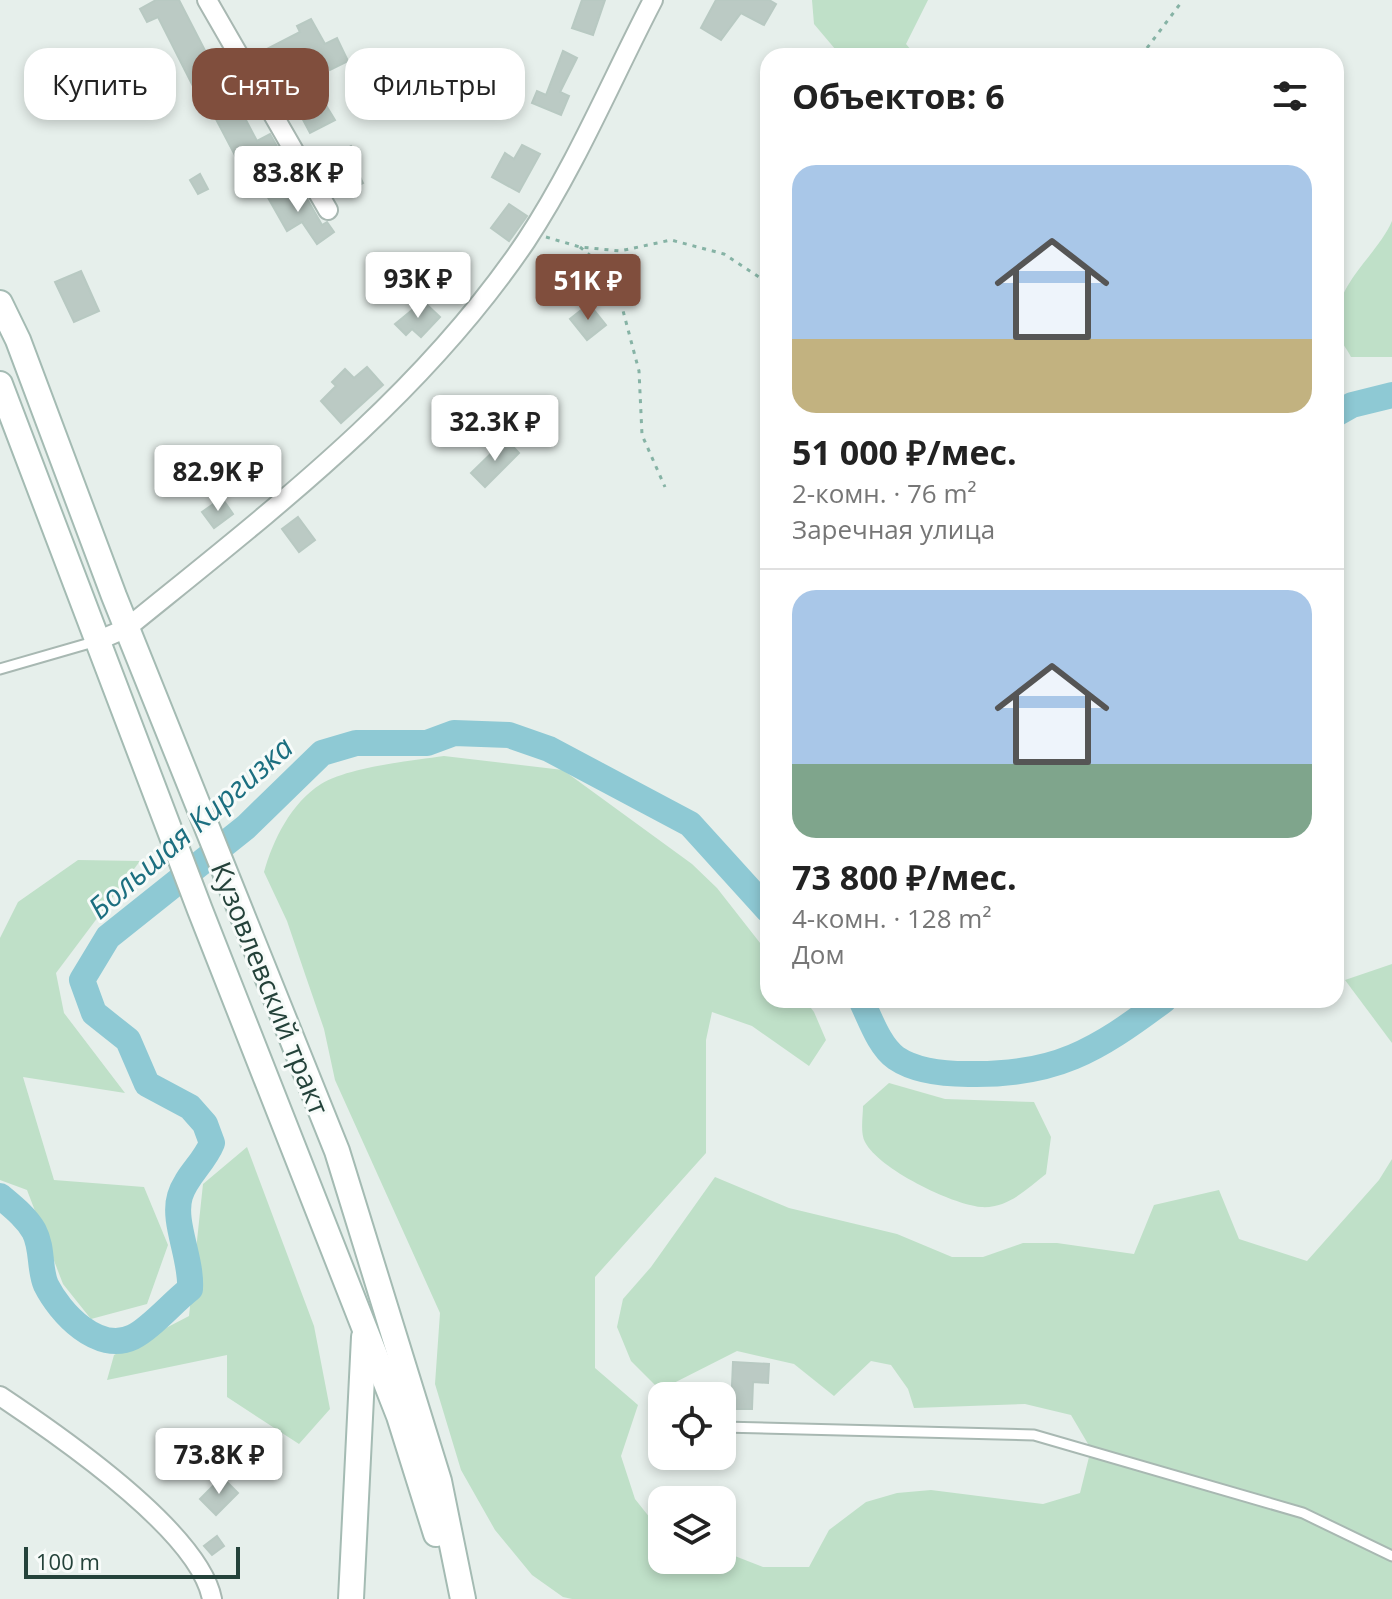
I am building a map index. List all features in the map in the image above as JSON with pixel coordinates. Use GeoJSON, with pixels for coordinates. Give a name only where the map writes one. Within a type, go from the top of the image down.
{"type":"FeatureCollection","features":[{"type":"Feature","properties":{"kind":"main road","name":"Кузовлевский тракт"},"geometry":{"type":"LineString","coordinates":[[0,303],[23,353],[195,802],[337,1151],[439,1481],[463,1599]]}},
{"type":"Feature","properties":{"kind":"main road","name":"Кузовлевский тракт"},"geometry":{"type":"LineString","coordinates":[[0,384],[200,910],[399,1416],[456,1599]]}},
{"type":"Feature","properties":{"kind":"main road","name":"Кузовлевский тракт"},"geometry":{"type":"LineString","coordinates":[[351,1599],[364,1326]]}},
{"type":"Feature","properties":{"kind":"street"},"geometry":{"type":"LineString","coordinates":[[207,0],[328,210]]}},
{"type":"Feature","properties":{"kind":"street"},"geometry":{"type":"LineString","coordinates":[[97,641],[127,628],[308,481],[405,390],[530,233],[592,128],[653,0]]}},
{"type":"Feature","properties":{"kind":"street"},"geometry":{"type":"LineString","coordinates":[[0,1396],[144,1502],[196,1567],[210,1587],[212,1599]]}},
{"type":"Feature","properties":{"kind":"lane"},"geometry":{"type":"LineString","coordinates":[[0,669],[97,641]]}},
{"type":"Feature","properties":{"kind":"lane"},"geometry":{"type":"LineString","coordinates":[[736,1427],[1034,1435],[1303,1513],[1392,1556]]}},
{"type":"Feature","properties":{"kind":"path"},"geometry":{"type":"LineString","coordinates":[[1147,48],[1183,0]]}},
{"type":"Feature","properties":{"kind":"path"},"geometry":{"type":"LineString","coordinates":[[530,233],[580,247],[620,251],[671,240],[724,254],[760,278]]}},
{"type":"Feature","properties":{"kind":"path"},"geometry":{"type":"LineString","coordinates":[[580,247],[603,266],[617,288],[639,371],[642,435],[665,487]]}},
{"type":"Feature","properties":{"kind":"green space"},"geometry":{"type":"Polygon","coordinates":[[[812,0],[928,0],[906,44],[909,48],[834,48],[814,24],[812,0]]]}},
{"type":"Feature","properties":{"kind":"green space"},"geometry":{"type":"Polygon","coordinates":[[[1392,221],[1392,357],[1351,357],[1344,346],[1344,292],[1392,221]]]}},
{"type":"Feature","properties":{"kind":"green space"},"geometry":{"type":"Polygon","coordinates":[[[444,756],[563,770],[692,864],[717,888],[760,943],[760,1008],[811,1008],[826,1040],[809,1066],[752,1026],[712,1012],[706,1040],[706,1153],[595,1277],[595,1368],[638,1405],[621,1456],[635,1499],[648,1515],[648,1574],[736,1574],[736,1556],[763,1567],[809,1567],[829,1530],[866,1502],[897,1493],[931,1490],[1043,1504],[1080,1493],[1091,1449],[1071,1415],[1025,1404],[914,1408],[908,1389],[891,1365],[871,1361],[834,1396],[794,1364],[737,1351],[676,1382],[652,1382],[631,1361],[617,1327],[623,1299],[651,1267],[715,1177],[789,1208],[897,1234],[952,1257],[983,1257],[1023,1243],[1057,1243],[1134,1254],[1154,1205],[1219,1190],[1239,1239],[1307,1261],[1379,1180],[1392,1159],[1392,1599],[572,1599],[563,1597],[532,1575],[495,1530],[461,1470],[435,1384],[440,1313],[335,1080],[324,1029],[287,921],[264,872],[272,847],[301,801],[321,784],[363,769],[444,756]]]}},
{"type":"Feature","properties":{"kind":"green space"},"geometry":{"type":"Polygon","coordinates":[[[78,860],[140,861],[56,973],[64,1013],[125,1093],[23,1077],[54,1180],[144,1187],[168,1245],[147,1304],[91,1319],[63,1284],[27,1190],[0,1180],[0,938],[18,902],[78,860]]]}},
{"type":"Feature","properties":{"kind":"green space"},"geometry":{"type":"Polygon","coordinates":[[[1392,964],[1392,1043],[1345,980],[1392,964]]]}},
{"type":"Feature","properties":{"kind":"green space"},"geometry":{"type":"Polygon","coordinates":[[[889,1083],[945,1099],[1034,1102],[1051,1137],[1046,1174],[1024,1192],[990,1207],[952,1199],[917,1184],[885,1163],[865,1142],[863,1106],[889,1083]]]}},
{"type":"Feature","properties":{"kind":"green space"},"geometry":{"type":"Polygon","coordinates":[[[247,1147],[314,1326],[330,1409],[299,1444],[227,1397],[227,1355],[107,1380],[114,1355],[189,1316],[203,1184],[247,1147]]]}},
{"type":"Feature","properties":{"kind":"building"},"geometry":{"type":"Polygon","coordinates":[[[156,0],[179,0],[204,48],[192,48],[192,84],[158,17],[147,22],[140,9],[156,0]]]}},
{"type":"Feature","properties":{"kind":"building"},"geometry":{"type":"Polygon","coordinates":[[[582,0],[605,0],[593,35],[572,28],[582,0]]]}},
{"type":"Feature","properties":{"kind":"building"},"geometry":{"type":"Polygon","coordinates":[[[716,0],[769,0],[776,4],[764,25],[741,13],[721,40],[701,28],[716,0]]]}},
{"type":"Feature","properties":{"kind":"building"},"geometry":{"type":"Polygon","coordinates":[[[311,19],[325,44],[337,38],[345,55],[345,62],[330,70],[329,48],[269,48],[300,32],[297,26],[311,19]]]}},
{"type":"Feature","properties":{"kind":"building"},"geometry":{"type":"Polygon","coordinates":[[[563,51],[577,58],[560,92],[569,96],[561,115],[532,103],[537,91],[546,95],[563,51]]]}},
{"type":"Feature","properties":{"kind":"building"},"geometry":{"type":"Polygon","coordinates":[[[329,110],[335,120],[310,133],[303,120],[329,120],[329,110]]]}},
{"type":"Feature","properties":{"kind":"building"},"geometry":{"type":"Polygon","coordinates":[[[216,120],[246,120],[257,141],[270,134],[278,148],[248,164],[245,158],[238,161],[216,120]]]}},
{"type":"Feature","properties":{"kind":"building"},"geometry":{"type":"Polygon","coordinates":[[[522,145],[540,154],[519,192],[492,177],[505,153],[514,159],[522,145]]]}},
{"type":"Feature","properties":{"kind":"building"},"geometry":{"type":"Polygon","coordinates":[[[351,146],[357,158],[352,161],[363,183],[345,192],[328,158],[351,146]]]}},
{"type":"Feature","properties":{"kind":"building"},"geometry":{"type":"Polygon","coordinates":[[[200,174],[208,189],[198,194],[190,180],[200,174]]]}},
{"type":"Feature","properties":{"kind":"building"},"geometry":{"type":"Polygon","coordinates":[[[283,184],[294,203],[306,197],[322,225],[327,222],[334,232],[317,244],[302,222],[287,231],[266,194],[283,184]]]}},
{"type":"Feature","properties":{"kind":"building"},"geometry":{"type":"Polygon","coordinates":[[[509,204],[527,216],[509,241],[491,228],[509,204]]]}},
{"type":"Feature","properties":{"kind":"building"},"geometry":{"type":"Polygon","coordinates":[[[81,271],[99,311],[74,322],[55,282],[81,271]]]}},
{"type":"Feature","properties":{"kind":"building"},"geometry":{"type":"Polygon","coordinates":[[[597,274],[606,290],[594,296],[586,279],[597,274]]]}},
{"type":"Feature","properties":{"kind":"building"},"geometry":{"type":"Polygon","coordinates":[[[423,301],[440,317],[421,337],[412,329],[406,335],[395,324],[423,301]]]}},
{"type":"Feature","properties":{"kind":"building"},"geometry":{"type":"Polygon","coordinates":[[[589,304],[606,325],[587,340],[570,319],[589,304]]]}},
{"type":"Feature","properties":{"kind":"building"},"geometry":{"type":"Polygon","coordinates":[[[367,367],[383,385],[341,423],[321,401],[336,386],[332,382],[345,369],[354,378],[367,367]]]}},
{"type":"Feature","properties":{"kind":"building"},"geometry":{"type":"Polygon","coordinates":[[[506,439],[519,453],[485,487],[471,473],[506,439]]]}},
{"type":"Feature","properties":{"kind":"building"},"geometry":{"type":"Polygon","coordinates":[[[222,498],[233,514],[214,528],[202,512],[222,498]]]}},
{"type":"Feature","properties":{"kind":"building"},"geometry":{"type":"Polygon","coordinates":[[[298,517],[315,540],[299,552],[282,529],[298,517]]]}},
{"type":"Feature","properties":{"kind":"building"},"geometry":{"type":"Polygon","coordinates":[[[733,1362],[769,1364],[768,1383],[753,1382],[752,1409],[736,1409],[736,1382],[732,1382],[733,1362]]]}},
{"type":"Feature","properties":{"kind":"building"},"geometry":{"type":"Polygon","coordinates":[[[222,1477],[238,1493],[216,1515],[200,1499],[222,1477]]]}},
{"type":"Feature","properties":{"kind":"building"},"geometry":{"type":"Polygon","coordinates":[[[217,1536],[224,1546],[212,1555],[204,1546],[217,1536]]]}},
{"type":"Feature","properties":{"kind":"waterway","name":"Большая Киргизка"},"geometry":{"type":"LineString","coordinates":[[1344,410],[1392,395]]}},
{"type":"Feature","properties":{"kind":"waterway","name":"Большая Киргизка"},"geometry":{"type":"LineString","coordinates":[[0,1196],[34,1231],[44,1279],[52,1296],[70,1318],[94,1335],[120,1341],[133,1337],[190,1289],[178,1206],[183,1189],[212,1143],[205,1124],[190,1107],[147,1084],[128,1040],[94,1013],[82,980],[108,937],[246,827],[322,753],[356,743],[427,743],[454,733],[509,735],[549,749],[690,824],[760,901]]}},
{"type":"Feature","properties":{"kind":"waterway","name":"Большая Киргизка"},"geometry":{"type":"LineString","coordinates":[[865,1008],[880,1039],[896,1058],[930,1071],[968,1074],[1026,1070],[1073,1057],[1117,1033],[1153,1008]]}}]}
